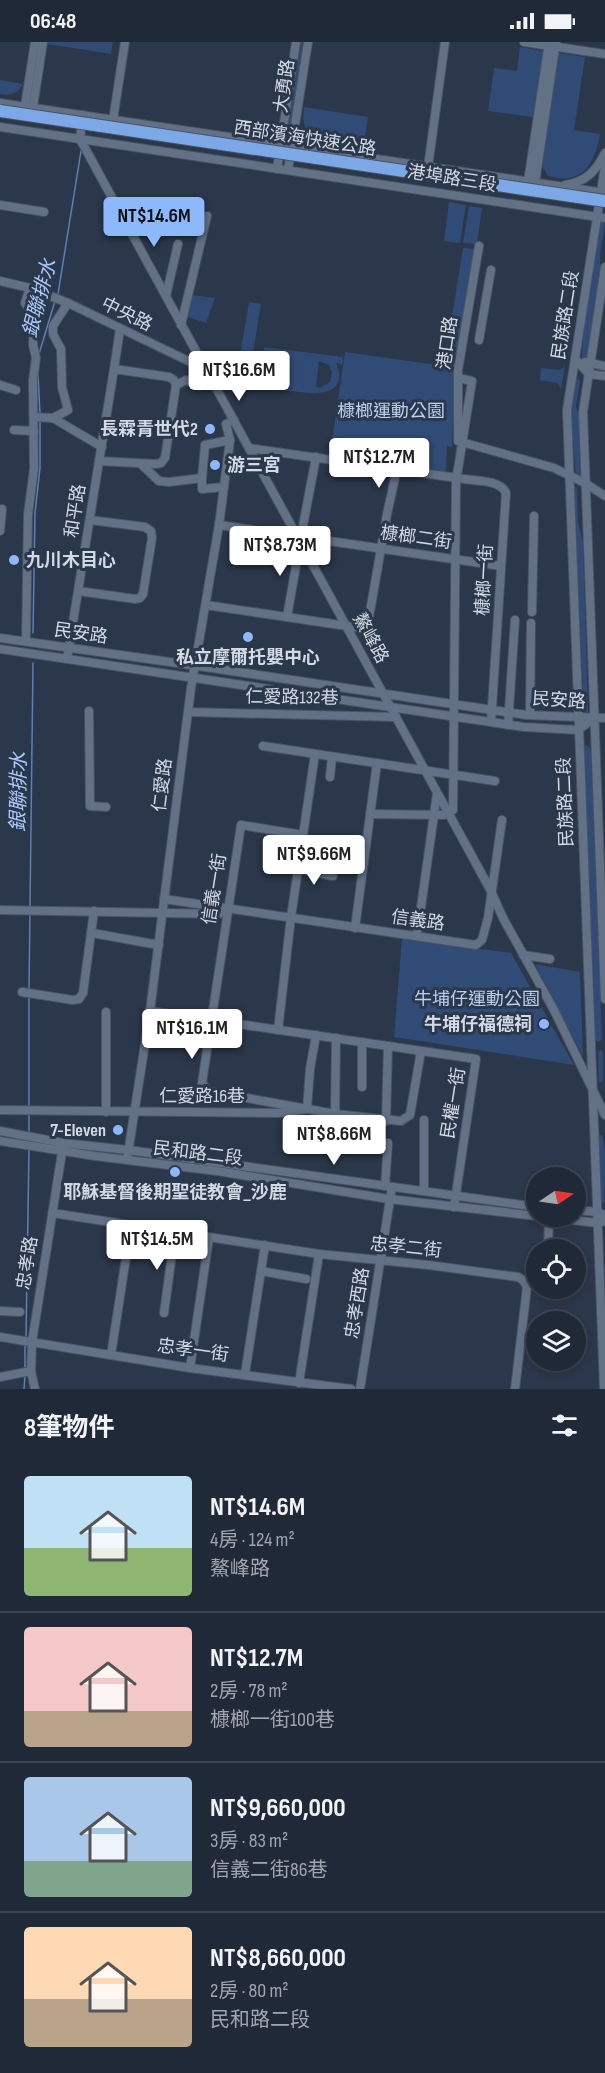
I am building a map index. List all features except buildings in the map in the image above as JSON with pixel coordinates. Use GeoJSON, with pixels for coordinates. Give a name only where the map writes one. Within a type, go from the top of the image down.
{"type":"FeatureCollection","features":[{"type":"Feature","properties":{"kind":"highway","name":"西部濱海快速公路"},"geometry":{"type":"LineString","coordinates":[[0,111],[604,196]]}},
{"type":"Feature","properties":{"kind":"highway","name":"西部濱海快速公路"},"geometry":{"type":"LineString","coordinates":[[0,119],[602,215]]}},
{"type":"Feature","properties":{"kind":"street"},"geometry":{"type":"LineString","coordinates":[[29,107],[35,42]]}},
{"type":"Feature","properties":{"kind":"street"},"geometry":{"type":"LineString","coordinates":[[29,107],[43,42]]}},
{"type":"Feature","properties":{"kind":"street"},"geometry":{"type":"LineString","coordinates":[[113,120],[125,42]]}},
{"type":"Feature","properties":{"kind":"street","name":"大勇路"},"geometry":{"type":"LineString","coordinates":[[277,169],[296,42]]}},
{"type":"Feature","properties":{"kind":"street","name":"大勇路"},"geometry":{"type":"LineString","coordinates":[[288,170],[308,42]]}},
{"type":"Feature","properties":{"kind":"street"},"geometry":{"type":"LineString","coordinates":[[428,167],[445,42]]}},
{"type":"Feature","properties":{"kind":"street"},"geometry":{"type":"LineString","coordinates":[[524,42],[552,44],[605,54]]}},
{"type":"Feature","properties":{"kind":"street"},"geometry":{"type":"LineString","coordinates":[[532,182],[552,44]]}},
{"type":"Feature","properties":{"kind":"street","name":"港埠路三段"},"geometry":{"type":"LineString","coordinates":[[0,103],[532,182],[604,196]]}},
{"type":"Feature","properties":{"kind":"street"},"geometry":{"type":"LineString","coordinates":[[80,139],[83,115]]}},
{"type":"Feature","properties":{"kind":"street","name":"港埠路三段"},"geometry":{"type":"LineString","coordinates":[[0,127],[602,215]]}},
{"type":"Feature","properties":{"kind":"street","name":"鰲峰路"},"geometry":{"type":"LineString","coordinates":[[80,139],[491,891],[554,1010],[605,1114]]}},
{"type":"Feature","properties":{"kind":"street"},"geometry":{"type":"LineString","coordinates":[[557,186],[575,183],[586,178],[596,170],[605,153]]}},
{"type":"Feature","properties":{"kind":"street","name":"民族路二段"},"geometry":{"type":"LineString","coordinates":[[604,1389],[601,1214],[593,1093],[567,410],[602,215],[605,166]]}},
{"type":"Feature","properties":{"kind":"street"},"geometry":{"type":"LineString","coordinates":[[0,205],[44,212]]}},
{"type":"Feature","properties":{"kind":"street"},"geometry":{"type":"LineString","coordinates":[[181,325],[207,216]]}},
{"type":"Feature","properties":{"kind":"street"},"geometry":{"type":"LineString","coordinates":[[166,296],[178,244]]}},
{"type":"Feature","properties":{"kind":"street","name":"港口路"},"geometry":{"type":"LineString","coordinates":[[462,442],[458,441],[458,378],[479,246]]}},
{"type":"Feature","properties":{"kind":"street","name":"民族路二段"},"geometry":{"type":"LineString","coordinates":[[605,267],[583,412],[605,999]]}},
{"type":"Feature","properties":{"kind":"street"},"geometry":{"type":"LineString","coordinates":[[479,340],[488,309],[491,270]]}},
{"type":"Feature","properties":{"kind":"street","name":"中央路"},"geometry":{"type":"LineString","coordinates":[[0,281],[30,288],[68,303],[205,369],[230,374],[248,381]]}},
{"type":"Feature","properties":{"kind":"street"},"geometry":{"type":"LineString","coordinates":[[26,641],[29,509],[34,469],[33,380],[36,358],[33,345],[34,316],[25,303],[30,288]]}},
{"type":"Feature","properties":{"kind":"street"},"geometry":{"type":"LineString","coordinates":[[50,418],[68,410],[62,387],[61,349],[53,334],[56,319],[68,303]]}},
{"type":"Feature","properties":{"kind":"street"},"geometry":{"type":"LineString","coordinates":[[469,306],[488,309]]}},
{"type":"Feature","properties":{"kind":"street","name":"和平路"},"geometry":{"type":"LineString","coordinates":[[68,659],[120,329]]}},
{"type":"Feature","properties":{"kind":"street"},"geometry":{"type":"LineString","coordinates":[[575,359],[605,366]]}},
{"type":"Feature","properties":{"kind":"street"},"geometry":{"type":"LineString","coordinates":[[575,359],[589,374],[605,376]]}},
{"type":"Feature","properties":{"kind":"street"},"geometry":{"type":"LineString","coordinates":[[99,461],[156,464],[162,463],[165,458],[176,385],[174,380],[169,377],[114,369]]}},
{"type":"Feature","properties":{"kind":"street"},"geometry":{"type":"LineString","coordinates":[[370,814],[444,815],[453,810],[457,478],[472,381],[458,378]]}},
{"type":"Feature","properties":{"kind":"street"},"geometry":{"type":"LineString","coordinates":[[176,385],[186,380],[200,386],[212,381]]}},
{"type":"Feature","properties":{"kind":"street"},"geometry":{"type":"LineString","coordinates":[[0,385],[16,390]]}},
{"type":"Feature","properties":{"kind":"street"},"geometry":{"type":"LineString","coordinates":[[34,417],[50,418],[102,447]]}},
{"type":"Feature","properties":{"kind":"street","name":"仁愛路"},"geometry":{"type":"LineString","coordinates":[[127,1160],[159,945],[188,712],[219,525],[230,440],[226,424],[234,420]]}},
{"type":"Feature","properties":{"kind":"street"},"geometry":{"type":"LineString","coordinates":[[14,430],[34,431]]}},
{"type":"Feature","properties":{"kind":"street"},"geometry":{"type":"LineString","coordinates":[[224,487],[202,489],[205,445],[230,440]]}},
{"type":"Feature","properties":{"kind":"street"},"geometry":{"type":"LineString","coordinates":[[462,442],[554,468],[605,496]]}},
{"type":"Feature","properties":{"kind":"street","name":"槺榔一街"},"geometry":{"type":"LineString","coordinates":[[249,448],[499,485],[505,491],[491,722]]}},
{"type":"Feature","properties":{"kind":"street"},"geometry":{"type":"LineString","coordinates":[[286,617],[298,539],[302,531],[316,457]]}},
{"type":"Feature","properties":{"kind":"street"},"geometry":{"type":"LineString","coordinates":[[141,464],[159,481],[202,478]]}},
{"type":"Feature","properties":{"kind":"street"},"geometry":{"type":"LineString","coordinates":[[206,605],[367,629],[397,469]]}},
{"type":"Feature","properties":{"kind":"street"},"geometry":{"type":"LineString","coordinates":[[0,531],[2,509]]}},
{"type":"Feature","properties":{"kind":"street"},"geometry":{"type":"LineString","coordinates":[[532,612],[534,516]]}},
{"type":"Feature","properties":{"kind":"street"},"geometry":{"type":"LineString","coordinates":[[78,591],[135,599],[140,598],[143,594],[152,538],[150,531],[145,528],[90,520]]}},
{"type":"Feature","properties":{"kind":"street","name":"槺榔二街"},"geometry":{"type":"LineString","coordinates":[[219,525],[298,539],[501,566]]}},
{"type":"Feature","properties":{"kind":"street"},"geometry":{"type":"LineString","coordinates":[[508,724],[515,620]]}},
{"type":"Feature","properties":{"kind":"street"},"geometry":{"type":"LineString","coordinates":[[530,715],[531,623]]}},
{"type":"Feature","properties":{"kind":"street","name":"民安路"},"geometry":{"type":"LineString","coordinates":[[0,638],[492,710],[530,715],[594,718]]}},
{"type":"Feature","properties":{"kind":"street","name":"民安路"},"geometry":{"type":"LineString","coordinates":[[0,649],[524,727],[578,730],[594,718]]}},
{"type":"Feature","properties":{"kind":"street"},"geometry":{"type":"LineString","coordinates":[[89,711],[90,806],[106,807]]}},
{"type":"Feature","properties":{"kind":"street","name":"仁愛路132巷"},"geometry":{"type":"LineString","coordinates":[[188,712],[396,717]]}},
{"type":"Feature","properties":{"kind":"street"},"geometry":{"type":"LineString","coordinates":[[594,718],[605,718]]}},
{"type":"Feature","properties":{"kind":"street"},"geometry":{"type":"LineString","coordinates":[[263,746],[495,781]]}},
{"type":"Feature","properties":{"kind":"street"},"geometry":{"type":"LineString","coordinates":[[278,1030],[291,917],[315,754]]}},
{"type":"Feature","properties":{"kind":"street"},"geometry":{"type":"LineString","coordinates":[[330,777],[332,757]]}},
{"type":"Feature","properties":{"kind":"street"},"geometry":{"type":"LineString","coordinates":[[355,928],[377,763]]}},
{"type":"Feature","properties":{"kind":"street"},"geometry":{"type":"LineString","coordinates":[[417,936],[437,793]]}},
{"type":"Feature","properties":{"kind":"street","name":"信義路"},"geometry":{"type":"LineString","coordinates":[[164,899],[476,945],[482,940],[488,918],[502,820]]}},
{"type":"Feature","properties":{"kind":"street","name":"信義一街"},"geometry":{"type":"LineString","coordinates":[[303,835],[241,825],[202,1083],[208,1091],[307,1109]]}},
{"type":"Feature","properties":{"kind":"street"},"geometry":{"type":"LineString","coordinates":[[299,869],[333,876]]}},
{"type":"Feature","properties":{"kind":"street","name":"信義路"},"geometry":{"type":"LineString","coordinates":[[0,910],[219,914],[228,908]]}},
{"type":"Feature","properties":{"kind":"street"},"geometry":{"type":"LineString","coordinates":[[27,993],[79,999],[83,993],[94,911]]}},
{"type":"Feature","properties":{"kind":"street"},"geometry":{"type":"LineString","coordinates":[[92,933],[159,945]]}},
{"type":"Feature","properties":{"kind":"street"},"geometry":{"type":"LineString","coordinates":[[523,955],[550,959]]}},
{"type":"Feature","properties":{"kind":"street","name":"民權一街"},"geometry":{"type":"LineString","coordinates":[[150,1011],[476,1059],[454,1207]]}},
{"type":"Feature","properties":{"kind":"street"},"geometry":{"type":"LineString","coordinates":[[106,1012],[106,1112]]}},
{"type":"Feature","properties":{"kind":"street"},"geometry":{"type":"LineString","coordinates":[[316,1035],[310,1069],[307,1109],[335,1114],[386,1121],[401,1121],[410,1115],[421,1051]]}},
{"type":"Feature","properties":{"kind":"street"},"geometry":{"type":"LineString","coordinates":[[335,1114],[336,1038]]}},
{"type":"Feature","properties":{"kind":"street"},"geometry":{"type":"LineString","coordinates":[[362,1042],[362,1087]]}},
{"type":"Feature","properties":{"kind":"street"},"geometry":{"type":"LineString","coordinates":[[386,1121],[388,1046]]}},
{"type":"Feature","properties":{"kind":"street","name":"仁愛路16巷"},"geometry":{"type":"LineString","coordinates":[[0,1110],[279,1113],[307,1109]]}},
{"type":"Feature","properties":{"kind":"street"},"geometry":{"type":"LineString","coordinates":[[424,1120],[424,1191]]}},
{"type":"Feature","properties":{"kind":"street","name":"民和路二段"},"geometry":{"type":"LineString","coordinates":[[0,1131],[127,1160],[526,1215]]}},
{"type":"Feature","properties":{"kind":"street","name":"民和路二段"},"geometry":{"type":"LineString","coordinates":[[0,1141],[128,1150],[526,1206]]}},
{"type":"Feature","properties":{"kind":"street","name":"忠孝西路"},"geometry":{"type":"LineString","coordinates":[[360,1389],[389,1198],[388,1143]]}},
{"type":"Feature","properties":{"kind":"street","name":"忠孝路"},"geometry":{"type":"LineString","coordinates":[[35,1389],[31,1371],[32,1342],[63,1147]]}},
{"type":"Feature","properties":{"kind":"street"},"geometry":{"type":"LineString","coordinates":[[586,1212],[601,1214]]}},
{"type":"Feature","properties":{"kind":"street","name":"忠孝二街"},"geometry":{"type":"LineString","coordinates":[[52,1213],[319,1254],[518,1277],[527,1287],[515,1389]]}},
{"type":"Feature","properties":{"kind":"street","name":"民和路二段"},"geometry":{"type":"LineString","coordinates":[[586,1221],[601,1222]]}},
{"type":"Feature","properties":{"kind":"street"},"geometry":{"type":"LineString","coordinates":[[111,1355],[130,1225]]}},
{"type":"Feature","properties":{"kind":"street"},"geometry":{"type":"LineString","coordinates":[[164,1313],[175,1232]]}},
{"type":"Feature","properties":{"kind":"street"},"geometry":{"type":"LineString","coordinates":[[190,1368],[209,1238]]}},
{"type":"Feature","properties":{"kind":"street"},"geometry":{"type":"LineString","coordinates":[[245,1374],[265,1245]]}},
{"type":"Feature","properties":{"kind":"street"},"geometry":{"type":"LineString","coordinates":[[299,1383],[319,1254]]}},
{"type":"Feature","properties":{"kind":"street"},"geometry":{"type":"LineString","coordinates":[[261,1271],[306,1279]]}},
{"type":"Feature","properties":{"kind":"street"},"geometry":{"type":"LineString","coordinates":[[0,1311],[20,1312]]}},
{"type":"Feature","properties":{"kind":"street","name":"忠孝一街"},"geometry":{"type":"LineString","coordinates":[[0,1337],[190,1368],[351,1389]]}},
{"type":"Feature","properties":{"kind":"street"},"geometry":{"type":"LineString","coordinates":[[0,1377],[31,1371]]}},
{"type":"Feature","properties":{"kind":"green space"},"geometry":{"type":"Polygon","coordinates":[[[47,42],[113,42],[111,54],[47,44],[47,42]]]}},
{"type":"Feature","properties":{"kind":"green space"},"geometry":{"type":"Polygon","coordinates":[[[301,42],[303,42],[290,129],[288,129],[301,42]]]}},
{"type":"Feature","properties":{"kind":"green space"},"geometry":{"type":"Polygon","coordinates":[[[520,47],[543,51],[533,117],[488,111],[494,68],[517,71],[520,47]]]}},
{"type":"Feature","properties":{"kind":"green space"},"geometry":{"type":"Polygon","coordinates":[[[559,53],[585,57],[574,130],[600,134],[591,163],[579,175],[570,178],[548,176],[542,166],[559,53]]]}},
{"type":"Feature","properties":{"kind":"green space"},"geometry":{"type":"Polygon","coordinates":[[[0,80],[23,84],[13,93],[0,94],[0,80]]]}},
{"type":"Feature","properties":{"kind":"green space"},"geometry":{"type":"Polygon","coordinates":[[[304,107],[368,117],[363,149],[320,142],[312,137],[304,120],[304,107]]]}},
{"type":"Feature","properties":{"kind":"green space"},"geometry":{"type":"Polygon","coordinates":[[[449,202],[466,205],[460,243],[444,241],[449,202]]]}},
{"type":"Feature","properties":{"kind":"green space"},"geometry":{"type":"Polygon","coordinates":[[[469,206],[482,208],[477,244],[463,243],[469,206]]]}},
{"type":"Feature","properties":{"kind":"green space"},"geometry":{"type":"Polygon","coordinates":[[[601,221],[605,224],[600,255],[600,276],[587,357],[584,360],[582,356],[584,325],[601,221]]]}},
{"type":"Feature","properties":{"kind":"green space","name":"槺榔運動公園"},"geometry":{"type":"Polygon","coordinates":[[[463,248],[476,249],[454,368],[452,447],[447,446],[446,473],[330,455],[345,352],[444,366],[463,248]]]}},
{"type":"Feature","properties":{"kind":"green space"},"geometry":{"type":"Polygon","coordinates":[[[192,295],[215,298],[206,323],[188,317],[192,295]]]}},
{"type":"Feature","properties":{"kind":"green space"},"geometry":{"type":"Polygon","coordinates":[[[249,302],[261,304],[249,377],[237,373],[249,302]]]}},
{"type":"Feature","properties":{"kind":"green space"},"geometry":{"type":"Polygon","coordinates":[[[264,347],[343,357],[342,364],[336,363],[339,381],[331,390],[316,393],[286,391],[271,387],[263,374],[264,364],[269,354],[263,353],[264,347]],[[285,356],[275,358],[269,368],[272,379],[281,383],[285,356]],[[319,361],[316,387],[320,388],[330,382],[332,373],[329,365],[319,361]]]}},
{"type":"Feature","properties":{"kind":"green space"},"geometry":{"type":"Polygon","coordinates":[[[565,365],[561,389],[558,383],[540,380],[541,368],[560,370],[565,365]]]}},
{"type":"Feature","properties":{"kind":"green space"},"geometry":{"type":"Polygon","coordinates":[[[577,378],[580,381],[576,406],[579,417],[580,473],[578,476],[571,422],[571,406],[577,378]]]}},
{"type":"Feature","properties":{"kind":"green space"},"geometry":{"type":"Polygon","coordinates":[[[574,486],[577,488],[578,522],[583,541],[588,712],[584,715],[574,486]]]}},
{"type":"Feature","properties":{"kind":"green space"},"geometry":{"type":"Polygon","coordinates":[[[586,745],[590,748],[591,753],[602,1040],[598,1042],[595,1040],[584,747],[586,745]]]}},
{"type":"Feature","properties":{"kind":"green space","name":"牛埔仔運動公園"},"geometry":{"type":"Polygon","coordinates":[[[402,938],[511,953],[574,1065],[394,1037],[402,938]]]}},
{"type":"Feature","properties":{"kind":"green space"},"geometry":{"type":"Polygon","coordinates":[[[535,964],[580,972],[583,1056],[535,964]]]}},
{"type":"Feature","properties":{"kind":"green space"},"geometry":{"type":"Polygon","coordinates":[[[601,1050],[603,1053],[603,1082],[599,1082],[598,1051],[601,1050]]]}},
{"type":"Feature","properties":{"kind":"green space"},"geometry":{"type":"Polygon","coordinates":[[[598,1135],[602,1135],[605,1152],[604,1204],[601,1202],[598,1135]]]}},
{"type":"Feature","properties":{"kind":"waterway","name":"銀聯排水"},"geometry":{"type":"LineString","coordinates":[[58,294],[81,151]]}},
{"type":"Feature","properties":{"kind":"waterway","name":"銀聯排水"},"geometry":{"type":"LineString","coordinates":[[39,354],[55,301]]}},
{"type":"Feature","properties":{"kind":"waterway","name":"銀聯排水"},"geometry":{"type":"LineString","coordinates":[[38,374],[40,414]]}},
{"type":"Feature","properties":{"kind":"waterway","name":"銀聯排水"},"geometry":{"type":"LineString","coordinates":[[33,633],[35,513],[40,468],[40,421]]}},
{"type":"Feature","properties":{"kind":"waterway","name":"銀聯排水"},"geometry":{"type":"LineString","coordinates":[[30,908],[33,663]]}},
{"type":"Feature","properties":{"kind":"waterway","name":"銀聯排水"},"geometry":{"type":"LineString","coordinates":[[29,989],[30,913]]}},
{"type":"Feature","properties":{"kind":"waterway","name":"銀聯排水"},"geometry":{"type":"LineString","coordinates":[[29,997],[29,1106]]}},
{"type":"Feature","properties":{"kind":"waterway","name":"銀聯排水"},"geometry":{"type":"LineString","coordinates":[[29,1114],[29,1133]]}},
{"type":"Feature","properties":{"kind":"waterway","name":"銀聯排水"},"geometry":{"type":"LineString","coordinates":[[26,1337],[29,1150]]}},
{"type":"Feature","properties":{"kind":"waterway","name":"銀聯排水"},"geometry":{"type":"LineString","coordinates":[[25,1345],[25,1367]]}},
{"type":"Feature","properties":{"kind":"waterway","name":"銀聯排水"},"geometry":{"type":"LineString","coordinates":[[24,1389],[25,1375]]}},
{"type":"Feature","properties":{"kind":"place","name":"長霖青世代2"},"geometry":{"type":"Point","coordinates":[210,429]}},
{"type":"Feature","properties":{"kind":"place","name":"游三宮"},"geometry":{"type":"Point","coordinates":[215,465]}},
{"type":"Feature","properties":{"kind":"place","name":"九川木目心"},"geometry":{"type":"Point","coordinates":[14,560]}},
{"type":"Feature","properties":{"kind":"place","name":"私立摩爾托嬰中心"},"geometry":{"type":"Point","coordinates":[248,637]}},
{"type":"Feature","properties":{"kind":"place","name":"牛埔仔福德祠"},"geometry":{"type":"Point","coordinates":[544,1024]}},
{"type":"Feature","properties":{"kind":"place","name":"7-Eleven"},"geometry":{"type":"Point","coordinates":[118,1130]}},
{"type":"Feature","properties":{"kind":"place","name":"耶穌基督後期聖徒教會_沙鹿"},"geometry":{"type":"Point","coordinates":[175,1172]}}]}
